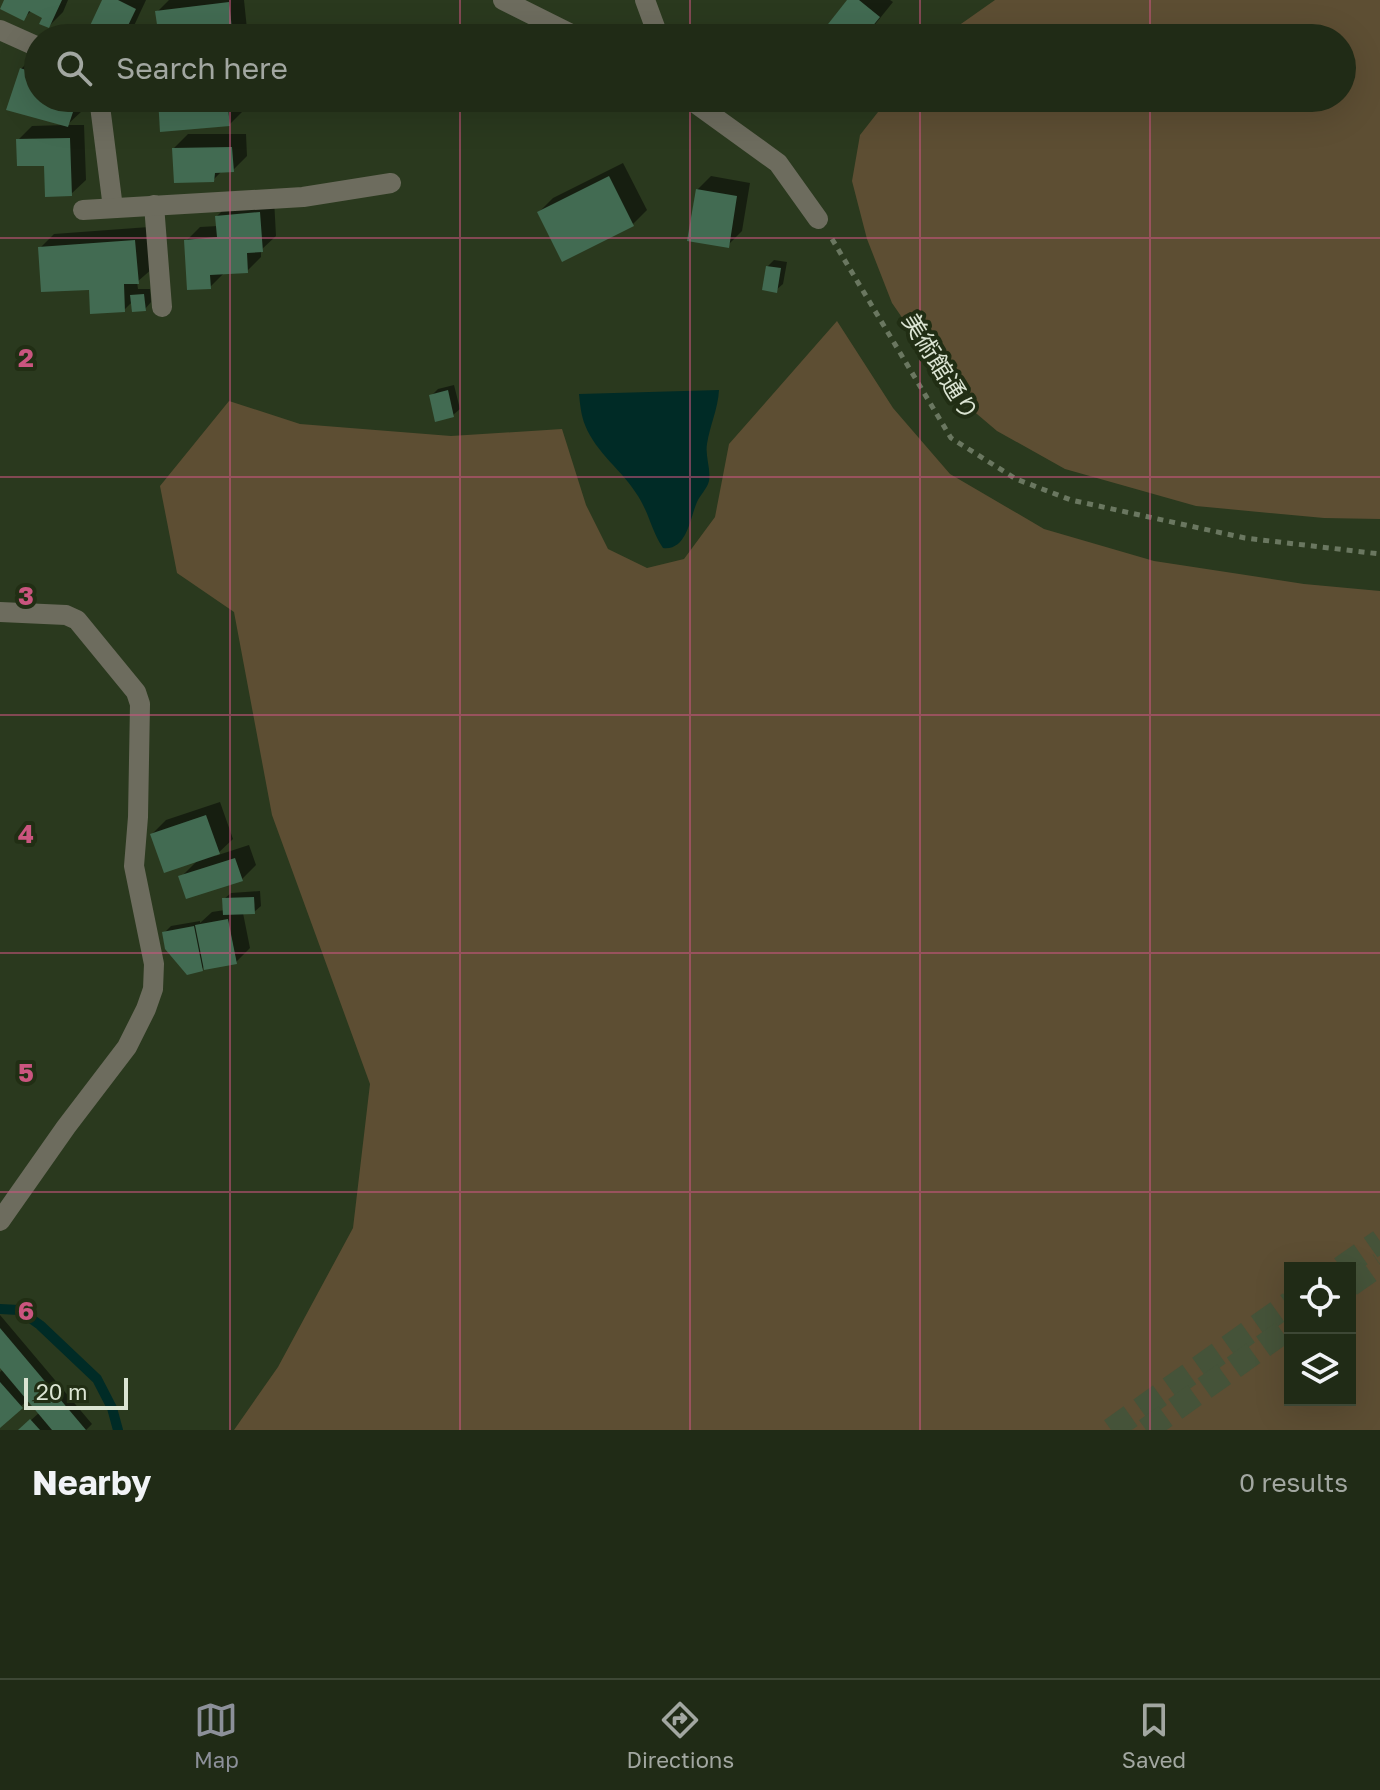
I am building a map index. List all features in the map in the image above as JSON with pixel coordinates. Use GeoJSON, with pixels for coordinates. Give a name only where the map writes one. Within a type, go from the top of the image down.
{"type":"FeatureCollection","features":[{"type":"Feature","properties":{"kind":"street"},"geometry":{"type":"LineString","coordinates":[[503,0],[551,24]]}},
{"type":"Feature","properties":{"kind":"street"},"geometry":{"type":"LineString","coordinates":[[645,0],[654,24]]}},
{"type":"Feature","properties":{"kind":"street"},"geometry":{"type":"LineString","coordinates":[[0,30],[24,41]]}},
{"type":"Feature","properties":{"kind":"street"},"geometry":{"type":"LineString","coordinates":[[101,112],[113,208]]}},
{"type":"Feature","properties":{"kind":"street"},"geometry":{"type":"LineString","coordinates":[[707,112],[778,163],[818,219]]}},
{"type":"Feature","properties":{"kind":"street"},"geometry":{"type":"LineString","coordinates":[[83,210],[303,197],[391,183]]}},
{"type":"Feature","properties":{"kind":"street"},"geometry":{"type":"LineString","coordinates":[[154,205],[162,307]]}},
{"type":"Feature","properties":{"kind":"street"},"geometry":{"type":"LineString","coordinates":[[0,612],[66,615],[77,620],[136,692],[140,704],[134,866],[154,964],[149,999],[127,1047],[0,1221]]}},
{"type":"Feature","properties":{"kind":"path","name":"美術館通り"},"geometry":{"type":"LineString","coordinates":[[818,219],[951,438],[1016,479],[1071,500],[1245,538],[1380,554]]}},
{"type":"Feature","properties":{"kind":"shaded area"},"geometry":{"type":"Polygon","coordinates":[[[995,0],[1380,0],[1380,519],[1324,518],[1196,506],[1065,469],[997,431],[957,397],[892,303],[867,239],[852,181],[860,135],[878,112],[1356,112],[1356,24],[961,24],[995,0]]]}},
{"type":"Feature","properties":{"kind":"shaded area"},"geometry":{"type":"Polygon","coordinates":[[[837,321],[893,408],[950,474],[1044,529],[1154,561],[1304,584],[1380,591],[1380,1430],[234,1430],[278,1367],[353,1228],[370,1084],[272,815],[234,612],[177,573],[160,486],[229,401],[300,424],[451,436],[562,429],[586,505],[608,549],[647,568],[684,559],[715,517],[729,444],[837,321]]]}},
{"type":"Feature","properties":{"kind":"water"},"geometry":{"type":"Polygon","coordinates":[[[719,390],[707,444],[708,484],[682,539],[671,548],[663,548],[638,496],[590,435],[579,394],[719,390]]]}},
{"type":"Feature","properties":{"kind":"building"},"geometry":{"type":"Polygon","coordinates":[[[4,0],[62,0],[51,24],[39,24],[42,18],[29,11],[24,21],[0,9],[4,0]]]}},
{"type":"Feature","properties":{"kind":"building"},"geometry":{"type":"Polygon","coordinates":[[[102,0],[118,0],[136,9],[129,24],[91,24],[102,0]]]}},
{"type":"Feature","properties":{"kind":"building"},"geometry":{"type":"Polygon","coordinates":[[[847,0],[859,0],[880,17],[874,24],[828,24],[847,0]]]}},
{"type":"Feature","properties":{"kind":"building"},"geometry":{"type":"Polygon","coordinates":[[[229,2],[231,24],[157,24],[155,11],[229,2]]]}},
{"type":"Feature","properties":{"kind":"building"},"geometry":{"type":"Polygon","coordinates":[[[20,68],[24,69],[24,112],[73,112],[68,127],[6,110],[20,68]]]}},
{"type":"Feature","properties":{"kind":"building"},"geometry":{"type":"Polygon","coordinates":[[[159,112],[228,112],[230,126],[160,132],[159,112]]]}},
{"type":"Feature","properties":{"kind":"building"},"geometry":{"type":"Polygon","coordinates":[[[70,138],[72,196],[45,197],[44,166],[17,166],[16,139],[70,138]]]}},
{"type":"Feature","properties":{"kind":"building"},"geometry":{"type":"Polygon","coordinates":[[[232,147],[234,172],[215,173],[214,182],[174,183],[172,148],[232,147]]]}},
{"type":"Feature","properties":{"kind":"building"},"geometry":{"type":"Polygon","coordinates":[[[609,176],[634,226],[562,262],[537,212],[609,176]]]}},
{"type":"Feature","properties":{"kind":"building"},"geometry":{"type":"Polygon","coordinates":[[[696,189],[737,196],[729,248],[687,241],[696,189]]]}},
{"type":"Feature","properties":{"kind":"building"},"geometry":{"type":"Polygon","coordinates":[[[260,212],[263,252],[247,253],[248,273],[210,275],[211,289],[187,290],[184,240],[217,237],[215,216],[260,212]]]}},
{"type":"Feature","properties":{"kind":"building"},"geometry":{"type":"Polygon","coordinates":[[[135,240],[139,284],[124,284],[125,312],[90,314],[89,290],[41,292],[38,247],[135,240]]]}},
{"type":"Feature","properties":{"kind":"building"},"geometry":{"type":"Polygon","coordinates":[[[766,266],[781,268],[777,293],[762,290],[766,266]]]}},
{"type":"Feature","properties":{"kind":"building"},"geometry":{"type":"Polygon","coordinates":[[[144,294],[146,311],[132,312],[130,295],[144,294]]]}},
{"type":"Feature","properties":{"kind":"building"},"geometry":{"type":"Polygon","coordinates":[[[448,390],[454,417],[435,422],[429,395],[448,390]]]}},
{"type":"Feature","properties":{"kind":"building"},"geometry":{"type":"Polygon","coordinates":[[[206,815],[220,854],[164,873],[150,834],[206,815]]]}},
{"type":"Feature","properties":{"kind":"building"},"geometry":{"type":"Polygon","coordinates":[[[235,858],[243,881],[186,899],[178,876],[235,858]]]}},
{"type":"Feature","properties":{"kind":"building"},"geometry":{"type":"Polygon","coordinates":[[[254,897],[255,914],[223,915],[222,898],[254,897]]]}},
{"type":"Feature","properties":{"kind":"building"},"geometry":{"type":"Polygon","coordinates":[[[228,919],[237,964],[204,970],[195,925],[228,919]]]}},
{"type":"Feature","properties":{"kind":"building"},"geometry":{"type":"Polygon","coordinates":[[[194,926],[203,971],[187,975],[165,949],[162,932],[194,926]]]}},
{"type":"Feature","properties":{"kind":"building"},"geometry":{"type":"Polygon","coordinates":[[[0,1328],[86,1430],[52,1430],[0,1368],[0,1328]]]}},
{"type":"Feature","properties":{"kind":"building"},"geometry":{"type":"Polygon","coordinates":[[[0,1382],[23,1408],[0,1428],[0,1382]]]}},
{"type":"Feature","properties":{"kind":"building"},"geometry":{"type":"Polygon","coordinates":[[[30,1419],[40,1430],[18,1430],[30,1419]]]}},
{"type":"Feature","properties":{"kind":"waterway"},"geometry":{"type":"LineString","coordinates":[[0,1309],[19,1310],[40,1325],[97,1379],[112,1408],[118,1430]]}},
{"type":"Feature","properties":{"kind":"tunnel"},"geometry":{"type":"LineString","coordinates":[[1350,1262],[1380,1241]]}},
{"type":"Feature","properties":{"kind":"tunnel"},"geometry":{"type":"LineString","coordinates":[[1356,1281],[1380,1264]]}},
{"type":"Feature","properties":{"kind":"tunnel"},"geometry":{"type":"LineString","coordinates":[[1111,1430],[1284,1307]]}},
{"type":"Feature","properties":{"kind":"tunnel"},"geometry":{"type":"LineString","coordinates":[[1146,1430],[1284,1331]]}}]}
